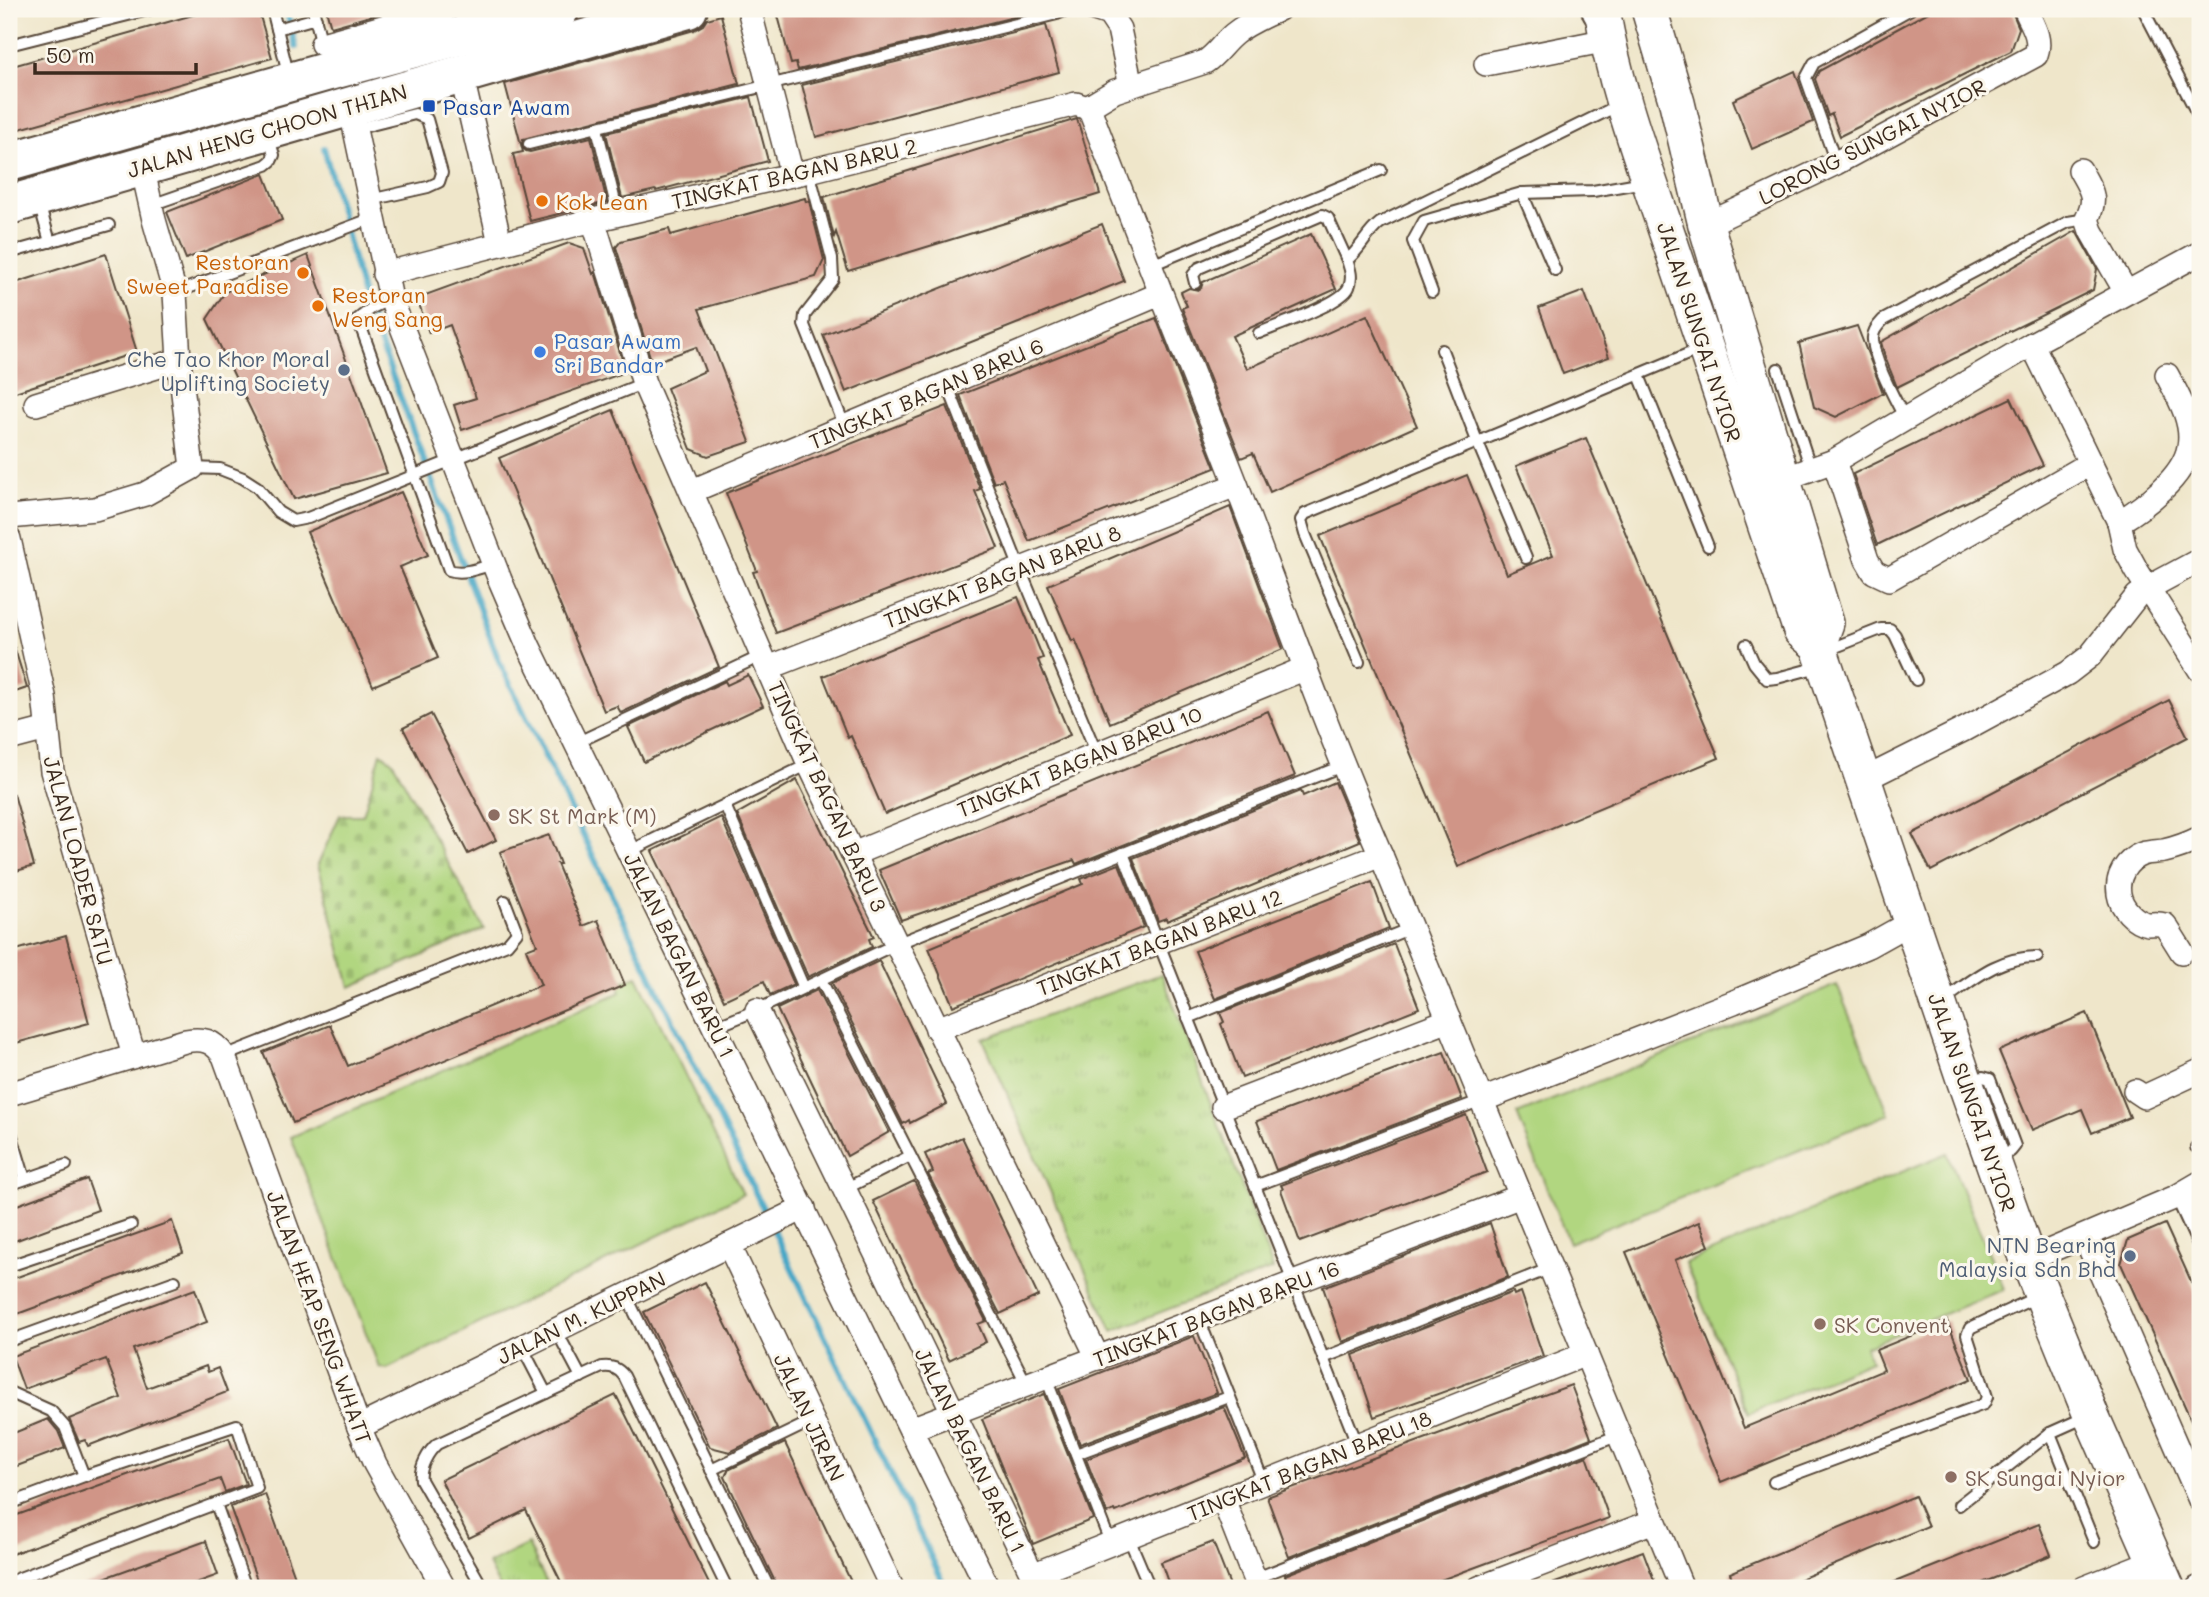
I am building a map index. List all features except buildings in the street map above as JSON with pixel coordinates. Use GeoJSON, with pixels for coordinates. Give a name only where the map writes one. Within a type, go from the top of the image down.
{"type":"FeatureCollection","features":[{"type":"Feature","properties":{"kind":"highway","name":"JALAN HENG CHOON THIAN"},"geometry":{"type":"LineString","coordinates":[[9,162],[290,83],[325,57],[560,9]]}},
{"type":"Feature","properties":{"kind":"highway","name":"JALAN HENG CHOON THIAN"},"geometry":{"type":"LineString","coordinates":[[23,201],[267,130],[352,118],[461,74],[688,9]]}},
{"type":"Feature","properties":{"kind":"main road","name":"JALAN SUNGAI NYIOR"},"geometry":{"type":"LineString","coordinates":[[1649,9],[1676,103],[1706,225],[1826,622],[1821,654],[1938,1004],[2028,1260],[2091,1415],[2161,1574]]}},
{"type":"Feature","properties":{"kind":"main road","name":"JALAN SUNGAI NYIOR"},"geometry":{"type":"LineString","coordinates":[[1603,17],[1625,102],[1705,347],[1782,480]]}},
{"type":"Feature","properties":{"kind":"street"},"geometry":{"type":"LineString","coordinates":[[325,57],[446,9]]}},
{"type":"Feature","properties":{"kind":"street"},"geometry":{"type":"LineString","coordinates":[[749,9],[769,86],[800,173]]}},
{"type":"Feature","properties":{"kind":"street"},"geometry":{"type":"LineString","coordinates":[[1094,9],[1108,13],[1119,29],[1131,86]]}},
{"type":"Feature","properties":{"kind":"street"},"geometry":{"type":"LineString","coordinates":[[1279,9],[1230,37],[1217,54],[1205,62],[1115,91],[1084,107],[1091,113],[1342,766],[1682,1588]]}},
{"type":"Feature","properties":{"kind":"street","name":"LORONG SUNGAI NYIOR"},"geometry":{"type":"LineString","coordinates":[[1706,225],[1836,163],[2036,55],[2040,46],[2038,35],[2025,9]]}},
{"type":"Feature","properties":{"kind":"street"},"geometry":{"type":"LineString","coordinates":[[1486,64],[1603,17]]}},
{"type":"Feature","properties":{"kind":"street"},"geometry":{"type":"LineString","coordinates":[[461,74],[500,243]]}},
{"type":"Feature","properties":{"kind":"street","name":"TINGKAT BAGAN BARU 2"},"geometry":{"type":"LineString","coordinates":[[384,274],[593,220],[800,173],[1076,104],[1084,107]]}},
{"type":"Feature","properties":{"kind":"street","name":"JALAN BAGAN BARU 1"},"geometry":{"type":"LineString","coordinates":[[352,118],[366,214],[384,274],[376,307],[447,462],[485,567],[528,645],[630,851],[911,1429],[983,1586]]}},
{"type":"Feature","properties":{"kind":"street"},"geometry":{"type":"LineString","coordinates":[[9,517],[94,509],[145,494],[192,468],[179,360],[175,293],[142,166]]}},
{"type":"Feature","properties":{"kind":"street"},"geometry":{"type":"LineString","coordinates":[[2080,170],[2093,194],[2094,205],[2087,219],[2091,231],[2126,292]]}},
{"type":"Feature","properties":{"kind":"street","name":"TINGKAT BAGAN BARU 3"},"geometry":{"type":"LineString","coordinates":[[593,220],[645,383],[809,764],[1098,1358]]}},
{"type":"Feature","properties":{"kind":"street"},"geometry":{"type":"LineString","coordinates":[[1782,480],[1834,461],[2032,344],[2200,253]]}},
{"type":"Feature","properties":{"kind":"street","name":"TINGKAT BAGAN BARU 6"},"geometry":{"type":"LineString","coordinates":[[692,491],[1160,294]]}},
{"type":"Feature","properties":{"kind":"street"},"geometry":{"type":"LineString","coordinates":[[2032,344],[2119,522],[2125,549],[2200,670]]}},
{"type":"Feature","properties":{"kind":"street"},"geometry":{"type":"LineString","coordinates":[[36,404],[179,360]]}},
{"type":"Feature","properties":{"kind":"street"},"geometry":{"type":"LineString","coordinates":[[2119,522],[2137,511],[2161,490],[2182,467],[2189,446],[2182,402],[2167,375]]}},
{"type":"Feature","properties":{"kind":"street"},"geometry":{"type":"LineString","coordinates":[[1834,461],[1867,560],[1874,572],[1889,579],[2091,463]]}},
{"type":"Feature","properties":{"kind":"street","name":"TINGKAT BAGAN BARU 8"},"geometry":{"type":"LineString","coordinates":[[765,661],[1020,569],[1236,485]]}},
{"type":"Feature","properties":{"kind":"street","name":"JALAN LOADER SATU"},"geometry":{"type":"LineString","coordinates":[[9,540],[44,696],[52,771],[134,1056]]}},
{"type":"Feature","properties":{"kind":"street"},"geometry":{"type":"LineString","coordinates":[[1863,780],[2068,673],[2090,656],[2137,596],[2148,587],[2200,560]]}},
{"type":"Feature","properties":{"kind":"street","name":"TINGKAT BAGAN BARU 10"},"geometry":{"type":"LineString","coordinates":[[853,854],[1306,668]]}},
{"type":"Feature","properties":{"kind":"street"},"geometry":{"type":"LineString","coordinates":[[9,739],[47,729]]}},
{"type":"Feature","properties":{"kind":"street"},"geometry":{"type":"LineString","coordinates":[[2182,953],[2165,925],[2148,924],[2135,919],[2125,909],[2119,894],[2120,874],[2132,859],[2144,853],[2188,844],[2200,838]]}},
{"type":"Feature","properties":{"kind":"street","name":"TINGKAT BAGAN BARU 12"},"geometry":{"type":"LineString","coordinates":[[937,1029],[1381,855]]}},
{"type":"Feature","properties":{"kind":"street"},"geometry":{"type":"LineString","coordinates":[[1482,1100],[1746,997],[1868,946],[1911,922]]}},
{"type":"Feature","properties":{"kind":"street","name":"JALAN BAGAN BARU 1"},"geometry":{"type":"LineString","coordinates":[[757,1010],[1035,1581]]}},
{"type":"Feature","properties":{"kind":"street"},"geometry":{"type":"LineString","coordinates":[[1223,1107],[1449,1020]]}},
{"type":"Feature","properties":{"kind":"street"},"geometry":{"type":"LineString","coordinates":[[9,1094],[185,1041],[199,1039],[217,1048]]}},
{"type":"Feature","properties":{"kind":"street","name":"JALAN HEAP SENG WHATT"},"geometry":{"type":"LineString","coordinates":[[217,1048],[359,1427],[375,1464],[444,1588]]}},
{"type":"Feature","properties":{"kind":"street"},"geometry":{"type":"LineString","coordinates":[[2134,1091],[2144,1097],[2200,1071]]}},
{"type":"Feature","properties":{"kind":"street"},"geometry":{"type":"LineString","coordinates":[[2028,1260],[2188,1190],[2200,1216]]}},
{"type":"Feature","properties":{"kind":"street","name":"TINGKAT BAGAN BARU 16"},"geometry":{"type":"LineString","coordinates":[[911,1429],[1521,1196]]}},
{"type":"Feature","properties":{"kind":"street","name":"JALAN M. KUPPAN"},"geometry":{"type":"LineString","coordinates":[[359,1427],[804,1208]]}},
{"type":"Feature","properties":{"kind":"street"},"geometry":{"type":"LineString","coordinates":[[2085,1237],[2200,1500]]}},
{"type":"Feature","properties":{"kind":"street","name":"JALAN JIRAN"},"geometry":{"type":"LineString","coordinates":[[729,1245],[887,1587]]}},
{"type":"Feature","properties":{"kind":"street","name":"TINGKAT BAGAN BARU 18"},"geometry":{"type":"LineString","coordinates":[[1035,1581],[1119,1539],[1586,1354]]}},
{"type":"Feature","properties":{"kind":"street"},"geometry":{"type":"LineString","coordinates":[[1223,1499],[1256,1583]]}},
{"type":"Feature","properties":{"kind":"street"},"geometry":{"type":"LineString","coordinates":[[1479,1588],[1654,1521]]}},
{"type":"Feature","properties":{"kind":"street"},"geometry":{"type":"LineString","coordinates":[[2084,1588],[2161,1574]]}},
{"type":"Feature","properties":{"kind":"lane"},"geometry":{"type":"LineString","coordinates":[[9,45],[152,9]]}},
{"type":"Feature","properties":{"kind":"lane"},"geometry":{"type":"LineString","coordinates":[[272,9],[290,83]]}},
{"type":"Feature","properties":{"kind":"lane"},"geometry":{"type":"LineString","coordinates":[[529,144],[1069,9]]}},
{"type":"Feature","properties":{"kind":"lane"},"geometry":{"type":"LineString","coordinates":[[1836,163],[1806,78],[1814,63],[1912,9]]}},
{"type":"Feature","properties":{"kind":"lane"},"geometry":{"type":"LineString","coordinates":[[2143,9],[2200,119]]}},
{"type":"Feature","properties":{"kind":"lane"},"geometry":{"type":"LineString","coordinates":[[278,28],[315,14],[325,57]]}},
{"type":"Feature","properties":{"kind":"lane"},"geometry":{"type":"LineString","coordinates":[[1347,260],[1359,251],[1369,232],[1380,223],[1625,102]]}},
{"type":"Feature","properties":{"kind":"lane"},"geometry":{"type":"LineString","coordinates":[[175,293],[335,232],[366,214],[439,182],[442,173],[427,120],[422,116],[415,114],[352,118]]}},
{"type":"Feature","properties":{"kind":"lane"},"geometry":{"type":"LineString","coordinates":[[597,128],[618,214]]}},
{"type":"Feature","properties":{"kind":"lane"},"geometry":{"type":"LineString","coordinates":[[151,205],[265,165],[274,155],[267,130]]}},
{"type":"Feature","properties":{"kind":"lane"},"geometry":{"type":"LineString","coordinates":[[1149,266],[1381,170]]}},
{"type":"Feature","properties":{"kind":"lane"},"geometry":{"type":"LineString","coordinates":[[800,173],[832,259],[833,279],[806,315],[804,325],[846,428]]}},
{"type":"Feature","properties":{"kind":"lane"},"geometry":{"type":"LineString","coordinates":[[1432,292],[1413,241],[1424,221],[1522,194],[1593,191],[1650,181]]}},
{"type":"Feature","properties":{"kind":"lane"},"geometry":{"type":"LineString","coordinates":[[1522,194],[1555,270]]}},
{"type":"Feature","properties":{"kind":"lane"},"geometry":{"type":"LineString","coordinates":[[23,201],[50,242]]}},
{"type":"Feature","properties":{"kind":"lane"},"geometry":{"type":"LineString","coordinates":[[1195,283],[1193,275],[1199,268],[1322,215],[1328,218],[1351,274],[1348,289],[1337,300],[1259,333]]}},
{"type":"Feature","properties":{"kind":"lane"},"geometry":{"type":"LineString","coordinates":[[1905,419],[1883,374],[1872,338],[1883,320],[2068,222],[2087,219]]}},
{"type":"Feature","properties":{"kind":"lane"},"geometry":{"type":"LineString","coordinates":[[9,253],[109,225]]}},
{"type":"Feature","properties":{"kind":"lane"},"geometry":{"type":"LineString","coordinates":[[376,307],[358,319],[417,474],[449,569],[455,572],[485,567]]}},
{"type":"Feature","properties":{"kind":"lane"},"geometry":{"type":"LineString","coordinates":[[1359,662],[1301,520],[1305,514],[1705,347]]}},
{"type":"Feature","properties":{"kind":"lane"},"geometry":{"type":"LineString","coordinates":[[1442,350],[1476,441],[1525,558]]}},
{"type":"Feature","properties":{"kind":"lane"},"geometry":{"type":"LineString","coordinates":[[1778,369],[1782,480]]}},
{"type":"Feature","properties":{"kind":"lane"},"geometry":{"type":"LineString","coordinates":[[1639,375],[1708,546]]}},
{"type":"Feature","properties":{"kind":"lane"},"geometry":{"type":"LineString","coordinates":[[192,468],[220,469],[243,478],[257,487],[278,512],[293,520],[308,518],[645,383]]}},
{"type":"Feature","properties":{"kind":"lane"},"geometry":{"type":"LineString","coordinates":[[947,384],[1097,754]]}},
{"type":"Feature","properties":{"kind":"lane"},"geometry":{"type":"LineString","coordinates":[[1746,645],[1754,663],[1767,679],[1777,678],[1821,654],[1881,629],[1890,629],[1916,680]]}},
{"type":"Feature","properties":{"kind":"lane"},"geometry":{"type":"LineString","coordinates":[[576,743],[765,661]]}},
{"type":"Feature","properties":{"kind":"lane"},"geometry":{"type":"LineString","coordinates":[[630,851],[809,764]]}},
{"type":"Feature","properties":{"kind":"lane"},"geometry":{"type":"LineString","coordinates":[[715,1027],[897,944],[1342,766]]}},
{"type":"Feature","properties":{"kind":"lane"},"geometry":{"type":"LineString","coordinates":[[725,805],[804,988]]}},
{"type":"Feature","properties":{"kind":"lane"},"geometry":{"type":"LineString","coordinates":[[1123,853],[1358,1446]]}},
{"type":"Feature","properties":{"kind":"lane"},"geometry":{"type":"LineString","coordinates":[[217,1048],[507,944],[517,932],[505,901]]}},
{"type":"Feature","properties":{"kind":"lane"},"geometry":{"type":"LineString","coordinates":[[1188,1018],[1411,928]]}},
{"type":"Feature","properties":{"kind":"lane"},"geometry":{"type":"LineString","coordinates":[[1938,1004],[1993,966],[2020,957],[2037,957]]}},
{"type":"Feature","properties":{"kind":"lane"},"geometry":{"type":"LineString","coordinates":[[821,980],[910,1156],[1037,1382],[1119,1539],[1150,1588]]}},
{"type":"Feature","properties":{"kind":"lane"},"geometry":{"type":"LineString","coordinates":[[1255,1186],[1482,1100]]}},
{"type":"Feature","properties":{"kind":"lane"},"geometry":{"type":"LineString","coordinates":[[9,1126],[25,1179]]}},
{"type":"Feature","properties":{"kind":"lane"},"geometry":{"type":"LineString","coordinates":[[845,1189],[910,1156]]}},
{"type":"Feature","properties":{"kind":"lane"},"geometry":{"type":"LineString","coordinates":[[9,1185],[66,1166]]}},
{"type":"Feature","properties":{"kind":"lane"},"geometry":{"type":"LineString","coordinates":[[2188,1190],[2200,1249]]}},
{"type":"Feature","properties":{"kind":"lane"},"geometry":{"type":"LineString","coordinates":[[9,1266],[131,1225]]}},
{"type":"Feature","properties":{"kind":"lane"},"geometry":{"type":"LineString","coordinates":[[1323,1358],[1551,1268]]}},
{"type":"Feature","properties":{"kind":"lane"},"geometry":{"type":"LineString","coordinates":[[9,1341],[175,1281]]}},
{"type":"Feature","properties":{"kind":"lane"},"geometry":{"type":"LineString","coordinates":[[626,1295],[769,1588]]}},
{"type":"Feature","properties":{"kind":"lane"},"geometry":{"type":"LineString","coordinates":[[1774,1482],[1984,1404],[1987,1398],[1967,1335],[1970,1328],[2041,1295]]}},
{"type":"Feature","properties":{"kind":"lane"},"geometry":{"type":"LineString","coordinates":[[1199,1320],[1264,1483]]}},
{"type":"Feature","properties":{"kind":"lane"},"geometry":{"type":"LineString","coordinates":[[556,1330],[581,1377]]}},
{"type":"Feature","properties":{"kind":"lane"},"geometry":{"type":"LineString","coordinates":[[522,1347],[546,1393]]}},
{"type":"Feature","properties":{"kind":"lane"},"geometry":{"type":"LineString","coordinates":[[483,1588],[421,1480],[420,1473],[431,1450],[437,1444],[608,1366],[620,1371],[624,1376],[727,1588]]}},
{"type":"Feature","properties":{"kind":"lane"},"geometry":{"type":"LineString","coordinates":[[9,1392],[51,1410],[65,1427],[84,1476]]}},
{"type":"Feature","properties":{"kind":"lane"},"geometry":{"type":"LineString","coordinates":[[1076,1454],[1229,1396]]}},
{"type":"Feature","properties":{"kind":"lane"},"geometry":{"type":"LineString","coordinates":[[1959,1505],[2050,1433],[2091,1415]]}},
{"type":"Feature","properties":{"kind":"lane"},"geometry":{"type":"LineString","coordinates":[[711,1470],[812,1421]]}},
{"type":"Feature","properties":{"kind":"lane"},"geometry":{"type":"LineString","coordinates":[[9,1504],[237,1425],[257,1488],[9,1583]]}},
{"type":"Feature","properties":{"kind":"lane"},"geometry":{"type":"LineString","coordinates":[[2050,1433],[2095,1542]]}},
{"type":"Feature","properties":{"kind":"lane"},"geometry":{"type":"LineString","coordinates":[[1256,1583],[1619,1435]]}},
{"type":"Feature","properties":{"kind":"lane"},"geometry":{"type":"LineString","coordinates":[[216,1504],[245,1588]]}},
{"type":"Feature","properties":{"kind":"green space"},"geometry":{"type":"Polygon","coordinates":[[[381,753],[393,762],[484,929],[350,987],[318,864],[340,815],[363,815],[381,753]]]}},
{"type":"Feature","properties":{"kind":"green space"},"geometry":{"type":"Polygon","coordinates":[[[1162,974],[1273,1269],[1112,1331],[983,1039],[1162,974]]]}},
{"type":"Feature","properties":{"kind":"green space"},"geometry":{"type":"Polygon","coordinates":[[[637,976],[743,1194],[387,1369],[379,1367],[291,1137],[621,992],[618,983],[637,976]]]}},
{"type":"Feature","properties":{"kind":"green space"},"geometry":{"type":"Polygon","coordinates":[[[1837,985],[1889,1114],[1569,1243],[1517,1114],[1837,985]]]}},
{"type":"Feature","properties":{"kind":"green space"},"geometry":{"type":"Polygon","coordinates":[[[1947,1153],[2004,1289],[1865,1347],[1871,1361],[1748,1413],[1685,1263],[1947,1153]]]}},
{"type":"Feature","properties":{"kind":"green space"},"geometry":{"type":"Polygon","coordinates":[[[528,1544],[549,1588],[500,1588],[488,1564],[528,1544]]]}},
{"type":"Feature","properties":{"kind":"waterway"},"geometry":{"type":"LineString","coordinates":[[286,9],[296,47]]}},
{"type":"Feature","properties":{"kind":"waterway"},"geometry":{"type":"LineString","coordinates":[[324,148],[363,297],[499,661],[946,1588]]}},
{"type":"Feature","properties":{"kind":"place","name":"Pasar Awam"},"geometry":{"type":"Point","coordinates":[429,106]}},
{"type":"Feature","properties":{"kind":"place","name":"Kok Lean"},"geometry":{"type":"Point","coordinates":[542,201]}},
{"type":"Feature","properties":{"kind":"place","name":"Restoran Sweet Paradise"},"geometry":{"type":"Point","coordinates":[303,273]}},
{"type":"Feature","properties":{"kind":"place","name":"Restoran Weng Sang"},"geometry":{"type":"Point","coordinates":[318,306]}},
{"type":"Feature","properties":{"kind":"place","name":"Pasar Awam Sri Bandar"},"geometry":{"type":"Point","coordinates":[540,352]}},
{"type":"Feature","properties":{"kind":"place","name":"Che Tao Khor Moral Uplifting Society"},"geometry":{"type":"Point","coordinates":[344,370]}},
{"type":"Feature","properties":{"kind":"place","name":"SK St Mark (M)"},"geometry":{"type":"Point","coordinates":[494,815]}},
{"type":"Feature","properties":{"kind":"place","name":"NTN Bearing Malaysia Sdn Bhd"},"geometry":{"type":"Point","coordinates":[2130,1256]}},
{"type":"Feature","properties":{"kind":"place","name":"SK Convent"},"geometry":{"type":"Point","coordinates":[1820,1324]}},
{"type":"Feature","properties":{"kind":"place","name":"SK Sungai Nyior"},"geometry":{"type":"Point","coordinates":[1951,1477]}}]}
